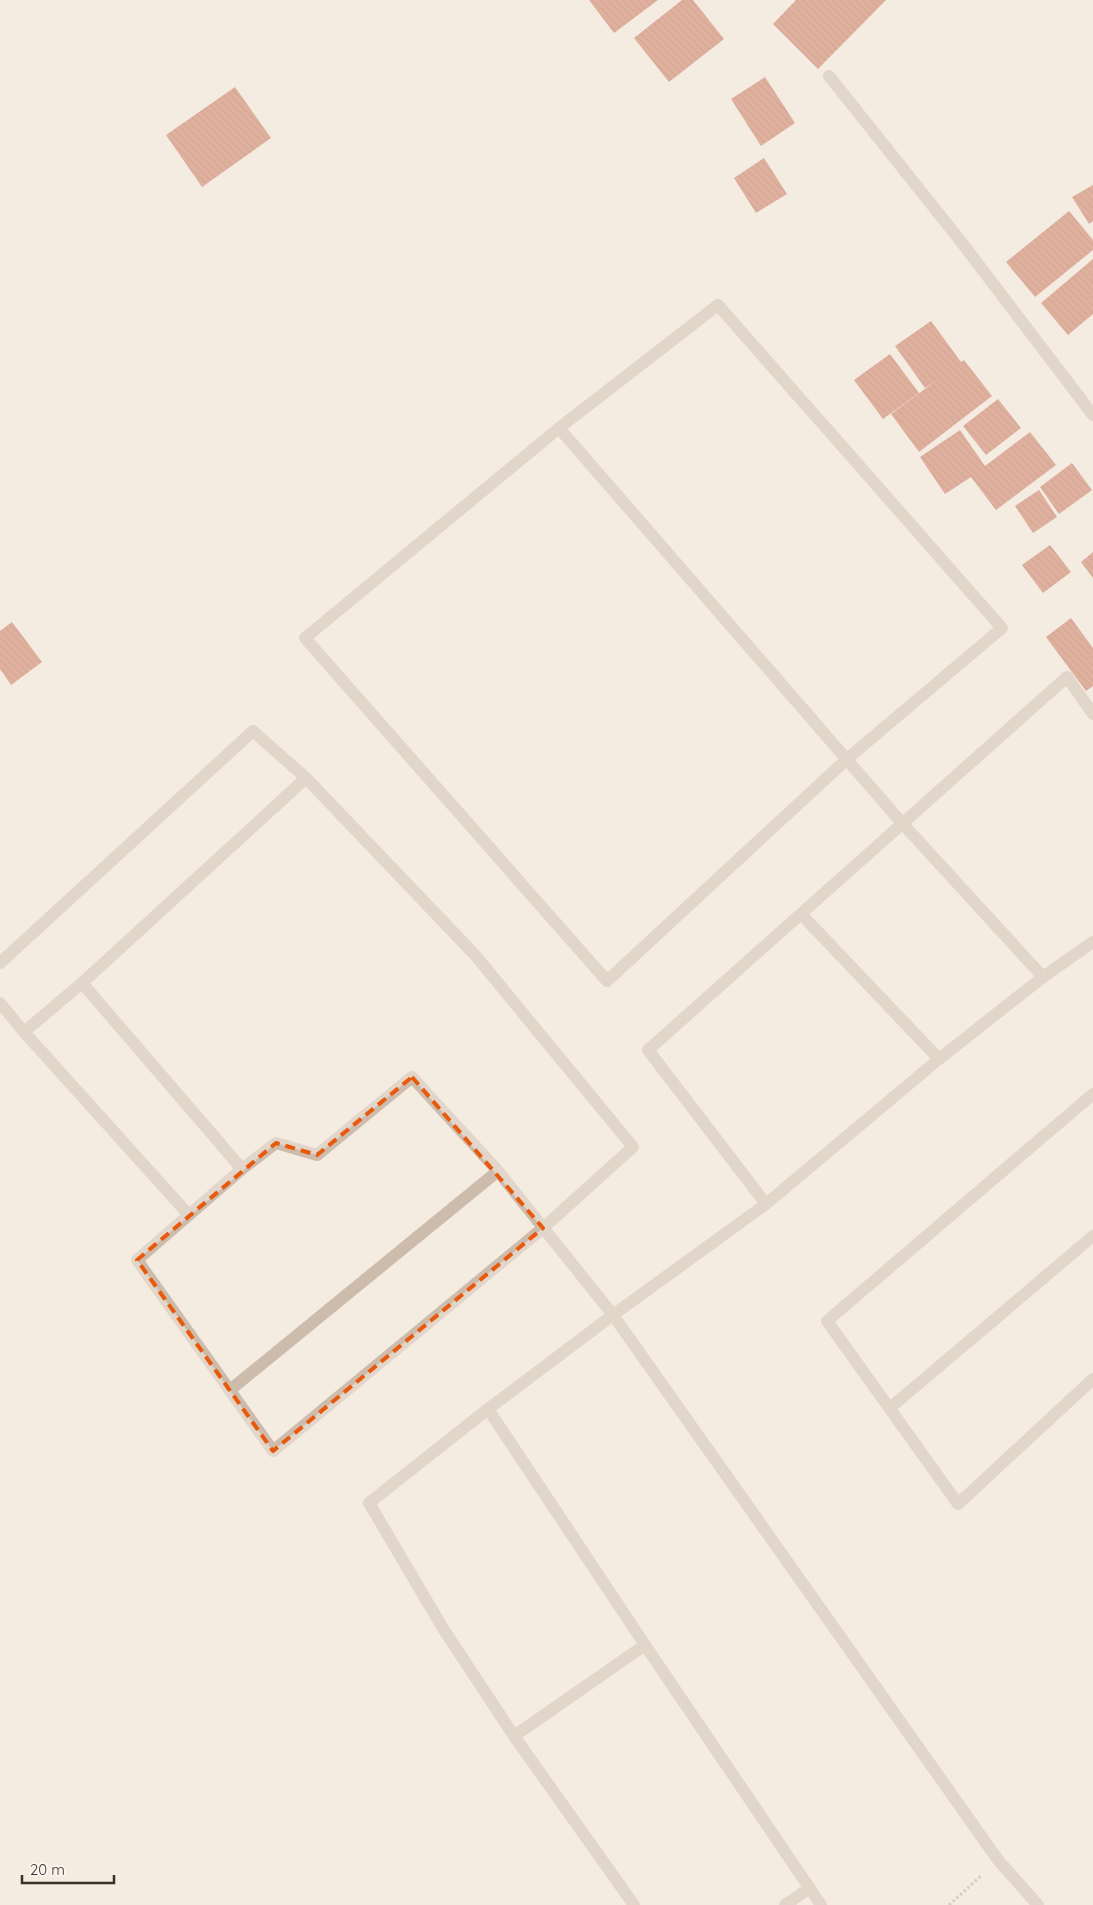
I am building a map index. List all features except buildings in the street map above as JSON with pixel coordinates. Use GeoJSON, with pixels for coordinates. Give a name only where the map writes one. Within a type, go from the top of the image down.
{"type":"FeatureCollection","features":[{"type":"Feature","properties":{"kind":"street"},"geometry":{"type":"LineString","coordinates":[[829,76],[958,239],[1093,415]]}},
{"type":"Feature","properties":{"kind":"street"},"geometry":{"type":"LineString","coordinates":[[718,305],[1002,628],[847,759],[608,981],[304,638],[559,428],[718,305]]}},
{"type":"Feature","properties":{"kind":"street"},"geometry":{"type":"LineString","coordinates":[[559,428],[902,823],[1043,977]]}},
{"type":"Feature","properties":{"kind":"street"},"geometry":{"type":"LineString","coordinates":[[766,1204],[648,1050],[1067,678],[1093,714]]}},
{"type":"Feature","properties":{"kind":"street"},"geometry":{"type":"LineString","coordinates":[[0,963],[253,731],[306,778],[475,955],[633,1147],[543,1228],[273,1451],[137,1260],[242,1169],[276,1143],[317,1155],[412,1077],[498,1171],[543,1228],[613,1315],[998,1860],[1038,1905]]}},
{"type":"Feature","properties":{"kind":"street"},"geometry":{"type":"LineString","coordinates":[[24,1032],[82,983],[306,778]]}},
{"type":"Feature","properties":{"kind":"street"},"geometry":{"type":"LineString","coordinates":[[801,914],[939,1059]]}},
{"type":"Feature","properties":{"kind":"street"},"geometry":{"type":"LineString","coordinates":[[634,1905],[514,1736],[444,1630],[368,1503],[488,1409],[613,1315],[766,1204],[939,1059],[1043,977],[1093,942]]}},
{"type":"Feature","properties":{"kind":"street"},"geometry":{"type":"LineString","coordinates":[[82,983],[242,1169]]}},
{"type":"Feature","properties":{"kind":"street"},"geometry":{"type":"LineString","coordinates":[[0,1003],[189,1215]]}},
{"type":"Feature","properties":{"kind":"street"},"geometry":{"type":"LineString","coordinates":[[1093,1094],[828,1321],[958,1504],[1093,1379]]}},
{"type":"Feature","properties":{"kind":"street"},"geometry":{"type":"LineString","coordinates":[[230,1390],[498,1171]]}},
{"type":"Feature","properties":{"kind":"street"},"geometry":{"type":"LineString","coordinates":[[890,1408],[1093,1236]]}},
{"type":"Feature","properties":{"kind":"street"},"geometry":{"type":"LineString","coordinates":[[488,1409],[644,1645],[821,1905]]}},
{"type":"Feature","properties":{"kind":"street"},"geometry":{"type":"LineString","coordinates":[[514,1736],[644,1645]]}},
{"type":"Feature","properties":{"kind":"street"},"geometry":{"type":"LineString","coordinates":[[785,1905],[810,1888]]}},
{"type":"Feature","properties":{"kind":"path"},"geometry":{"type":"LineString","coordinates":[[949,1905],[998,1860]]}},
{"type":"Feature","properties":{"kind":"highlighted area"},"geometry":{"type":"Polygon","coordinates":[[[412,1077],[543,1228],[273,1451],[137,1260],[276,1143],[317,1155],[412,1077]]]}}]}
